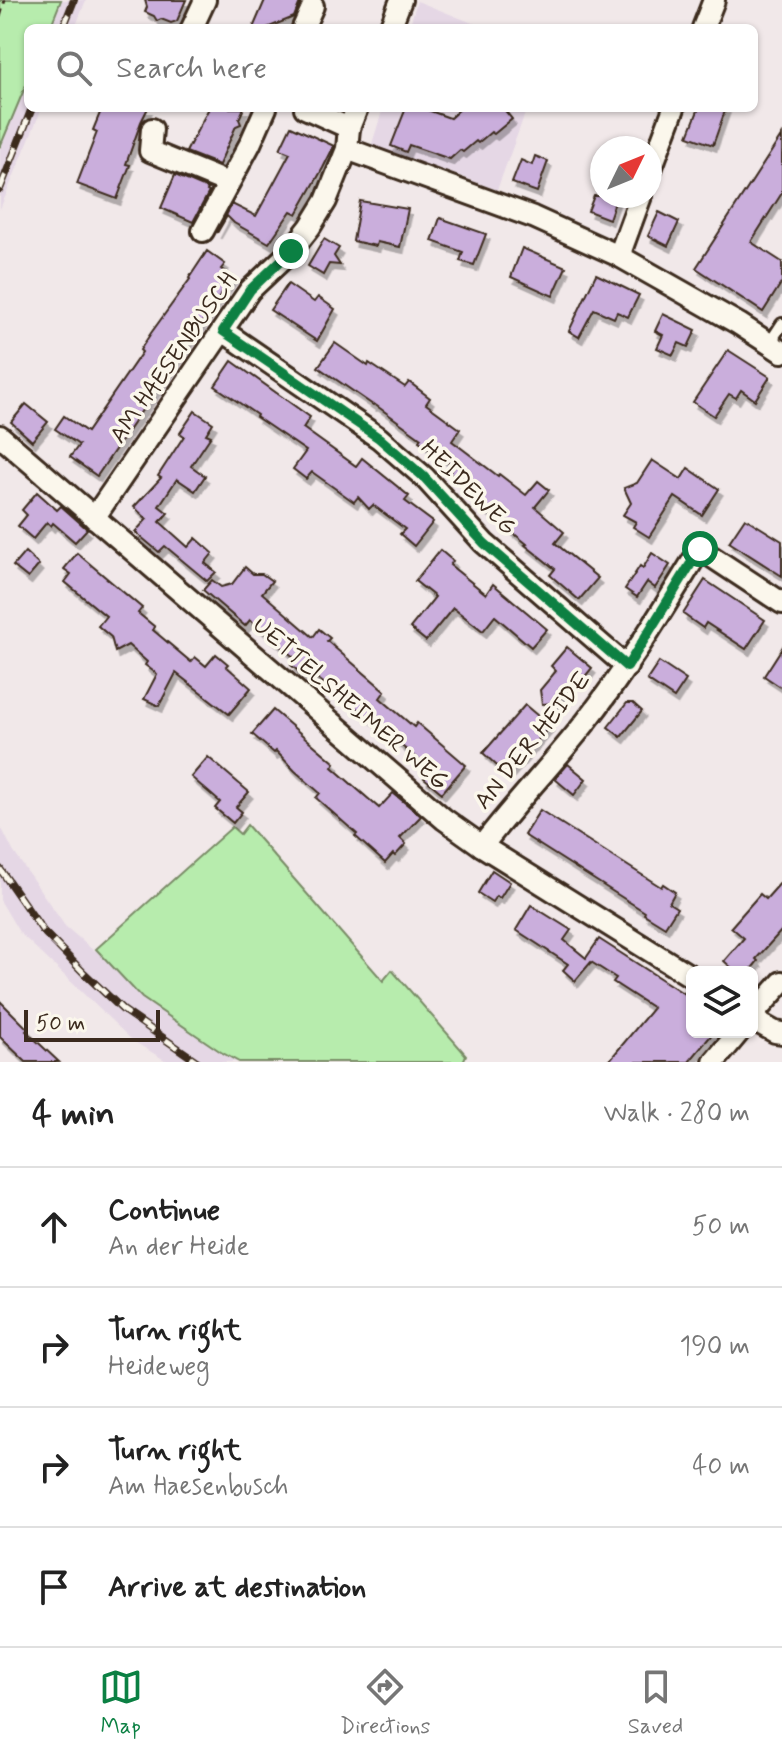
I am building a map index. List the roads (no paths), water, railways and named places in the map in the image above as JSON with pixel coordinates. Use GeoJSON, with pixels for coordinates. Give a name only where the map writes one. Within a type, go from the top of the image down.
{"type":"FeatureCollection","features":[{"type":"Feature","properties":{"kind":"street"},"geometry":{"type":"LineString","coordinates":[[194,24],[205,0]]}},
{"type":"Feature","properties":{"kind":"street"},"geometry":{"type":"LineString","coordinates":[[392,24],[401,0]]}},
{"type":"Feature","properties":{"kind":"street"},"geometry":{"type":"LineString","coordinates":[[705,24],[714,0]]}},
{"type":"Feature","properties":{"kind":"street"},"geometry":{"type":"LineString","coordinates":[[305,24],[313,6]]}},
{"type":"Feature","properties":{"kind":"street"},"geometry":{"type":"LineString","coordinates":[[203,231],[264,112]]}},
{"type":"Feature","properties":{"kind":"street"},"geometry":{"type":"LineString","coordinates":[[314,112],[349,128]]}},
{"type":"Feature","properties":{"kind":"street","name":"AM HAESENBUSCH"},"geometry":{"type":"LineString","coordinates":[[94,518],[250,290],[291,251],[310,227],[326,201],[347,149],[349,128],[355,112]]}},
{"type":"Feature","properties":{"kind":"street"},"geometry":{"type":"LineString","coordinates":[[662,140],[672,112]]}},
{"type":"Feature","properties":{"kind":"street"},"geometry":{"type":"LineString","coordinates":[[152,129],[150,151],[228,183]]}},
{"type":"Feature","properties":{"kind":"street"},"geometry":{"type":"LineString","coordinates":[[347,149],[533,217],[619,256],[776,348]]}},
{"type":"Feature","properties":{"kind":"street"},"geometry":{"type":"LineString","coordinates":[[619,256],[637,208]]}},
{"type":"Feature","properties":{"kind":"street","name":"HEIDEWEG"},"geometry":{"type":"LineString","coordinates":[[223,331],[379,438],[424,477],[484,543],[627,667]]}},
{"type":"Feature","properties":{"kind":"street","name":"UETTELSHEIMER WEG"},"geometry":{"type":"LineString","coordinates":[[0,436],[444,819],[686,973]]}},
{"type":"Feature","properties":{"kind":"street","name":"AN DER HEIDE"},"geometry":{"type":"LineString","coordinates":[[482,846],[584,725],[627,667],[700,549],[782,603]]}},
{"type":"Feature","properties":{"kind":"street"},"geometry":{"type":"LineString","coordinates":[[758,1011],[782,982]]}},
{"type":"Feature","properties":{"kind":"street"},"geometry":{"type":"LineString","coordinates":[[758,1022],[782,1033]]}},
{"type":"Feature","properties":{"kind":"street"},"geometry":{"type":"LineString","coordinates":[[714,1062],[734,1038]]}},
{"type":"Feature","properties":{"kind":"lane"},"geometry":{"type":"LineString","coordinates":[[776,348],[782,324]]}},
{"type":"Feature","properties":{"kind":"railway"},"geometry":{"type":"LineString","coordinates":[[65,24],[74,0]]}},
{"type":"Feature","properties":{"kind":"railway"},"geometry":{"type":"LineString","coordinates":[[0,189],[30,112]]}},
{"type":"Feature","properties":{"kind":"railway"},"geometry":{"type":"LineString","coordinates":[[0,869],[43,931],[84,973],[123,1010],[198,1062]]}}]}
